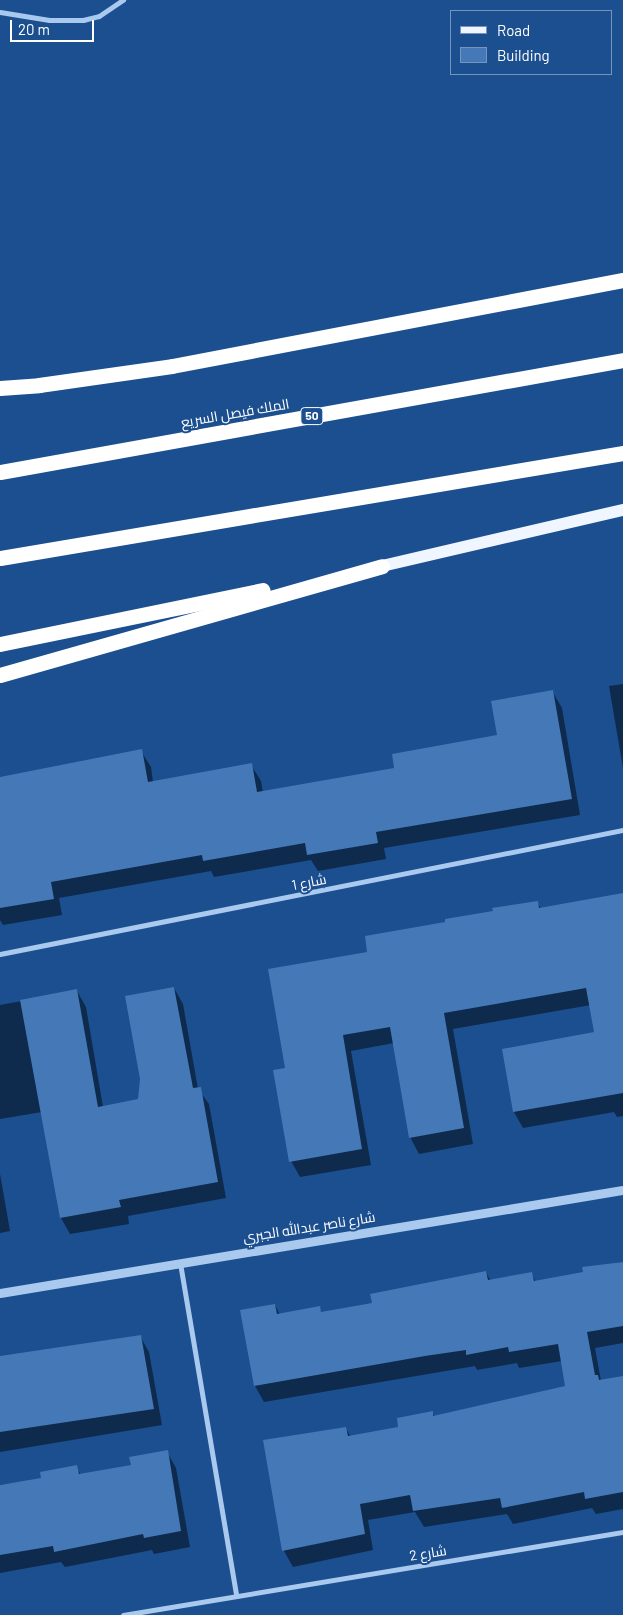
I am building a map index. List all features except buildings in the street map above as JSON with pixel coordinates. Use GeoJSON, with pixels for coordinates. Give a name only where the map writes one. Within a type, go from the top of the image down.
{"type":"FeatureCollection","features":[{"type":"Feature","properties":{"kind":"highway"},"geometry":{"type":"LineString","coordinates":[[0,388],[39,386],[172,366],[623,280]]}},
{"type":"Feature","properties":{"kind":"highway","name":"الملك فيصل السريع"},"geometry":{"type":"LineString","coordinates":[[0,472],[623,360]]}},
{"type":"Feature","properties":{"kind":"highway"},"geometry":{"type":"LineString","coordinates":[[0,558],[623,453]]}},
{"type":"Feature","properties":{"kind":"highway"},"geometry":{"type":"LineString","coordinates":[[0,644],[382,566]]}},
{"type":"Feature","properties":{"kind":"highway"},"geometry":{"type":"LineString","coordinates":[[0,674],[382,566]]}},
{"type":"Feature","properties":{"kind":"main road"},"geometry":{"type":"LineString","coordinates":[[382,566],[623,510]]}},
{"type":"Feature","properties":{"kind":"street"},"geometry":{"type":"LineString","coordinates":[[0,12],[49,20],[83,20],[98,16],[123,0]]}},
{"type":"Feature","properties":{"kind":"street","name":"شارع 1"},"geometry":{"type":"LineString","coordinates":[[0,954],[623,830]]}},
{"type":"Feature","properties":{"kind":"street","name":"شارع ناصر عبدالله الجبري"},"geometry":{"type":"LineString","coordinates":[[0,1293],[623,1190]]}},
{"type":"Feature","properties":{"kind":"street"},"geometry":{"type":"LineString","coordinates":[[180,1262],[236,1595]]}},
{"type":"Feature","properties":{"kind":"street","name":"شارع 2"},"geometry":{"type":"LineString","coordinates":[[123,1615],[623,1532]]}}]}
